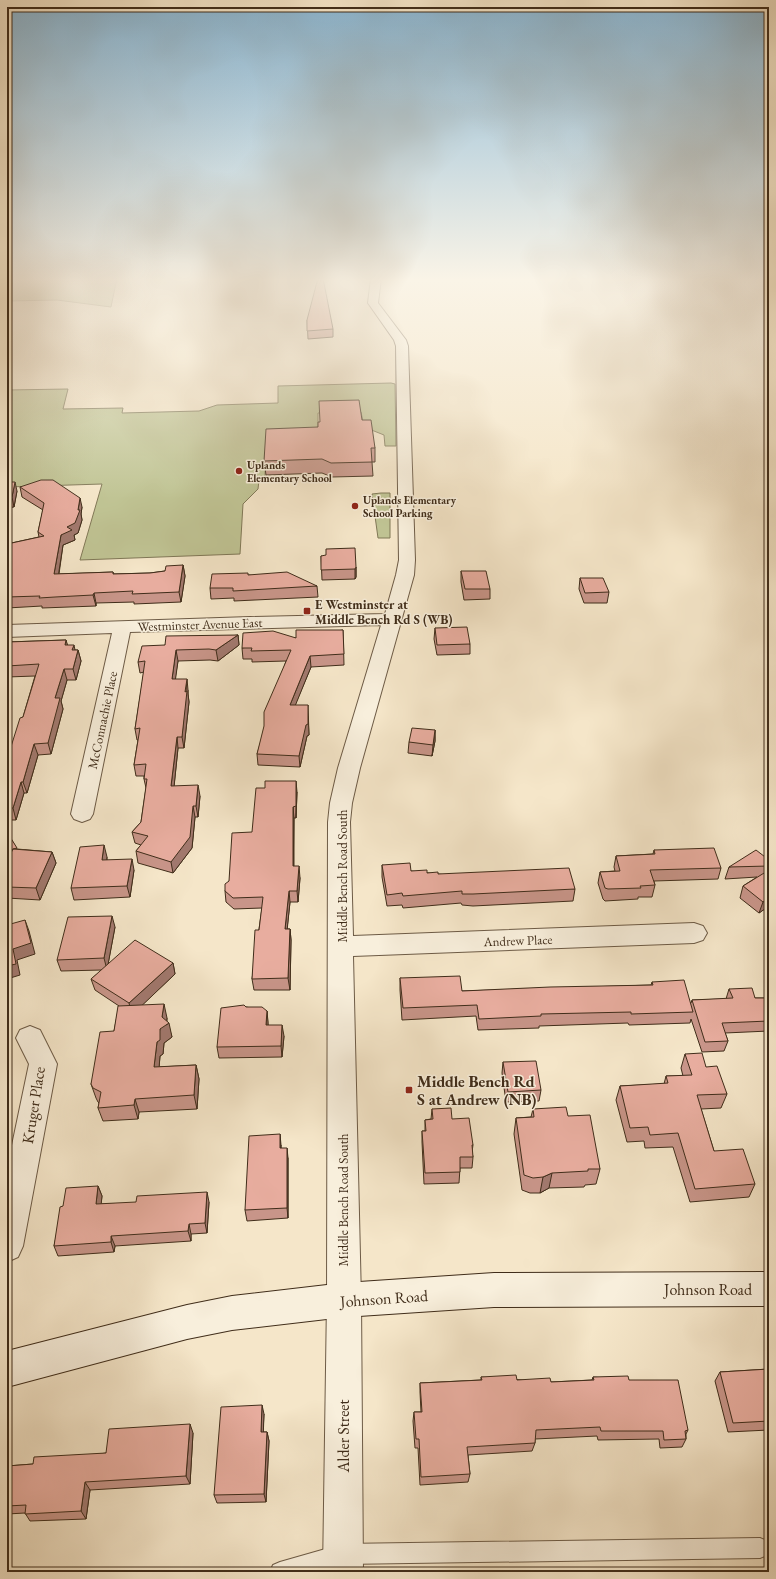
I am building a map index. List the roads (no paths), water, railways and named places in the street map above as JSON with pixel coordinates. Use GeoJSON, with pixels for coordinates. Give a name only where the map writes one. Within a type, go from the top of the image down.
{"type":"FeatureCollection","features":[{"type":"Feature","properties":{"kind":"street","name":"Middle Bench Road South"},"geometry":{"type":"LineString","coordinates":[[344,1300],[342,946],[339,822],[341,803],[349,768],[405,575],[407,560],[402,352]]}},
{"type":"Feature","properties":{"kind":"street","name":"Westminster Avenue East"},"geometry":{"type":"LineString","coordinates":[[7,631],[250,622],[392,619]]}},
{"type":"Feature","properties":{"kind":"street","name":"McConnachie Place"},"geometry":{"type":"LineString","coordinates":[[82,814],[122,627]]}},
{"type":"Feature","properties":{"kind":"street","name":"Andrew Place"},"geometry":{"type":"LineString","coordinates":[[342,946],[694,933]]}},
{"type":"Feature","properties":{"kind":"street","name":"Kruger Place"},"geometry":{"type":"LineString","coordinates":[[7,1246],[43,1064],[30,1038]]}},
{"type":"Feature","properties":{"kind":"street","name":"Johnson Road"},"geometry":{"type":"LineString","coordinates":[[7,1369],[186,1322],[232,1313],[344,1300],[494,1290],[769,1289]]}},
{"type":"Feature","properties":{"kind":"street","name":"Alder Street"},"geometry":{"type":"LineString","coordinates":[[343,1563],[344,1300]]}},
{"type":"Feature","properties":{"kind":"lane"},"geometry":{"type":"LineString","coordinates":[[280,1572],[343,1563],[760,1548]]}},
{"type":"Feature","properties":{"kind":"place","name":"Uplands Elementary School"},"geometry":{"type":"Point","coordinates":[239,471]}},
{"type":"Feature","properties":{"kind":"place","name":"Uplands Elementary School Parking"},"geometry":{"type":"Point","coordinates":[355,506]}},
{"type":"Feature","properties":{"kind":"place","name":"E Westminster at Middle Bench Rd S (WB)"},"geometry":{"type":"Point","coordinates":[307,611]}},
{"type":"Feature","properties":{"kind":"place","name":"Middle Bench Rd S at Andrew (NB)"},"geometry":{"type":"Point","coordinates":[409,1090]}}]}
